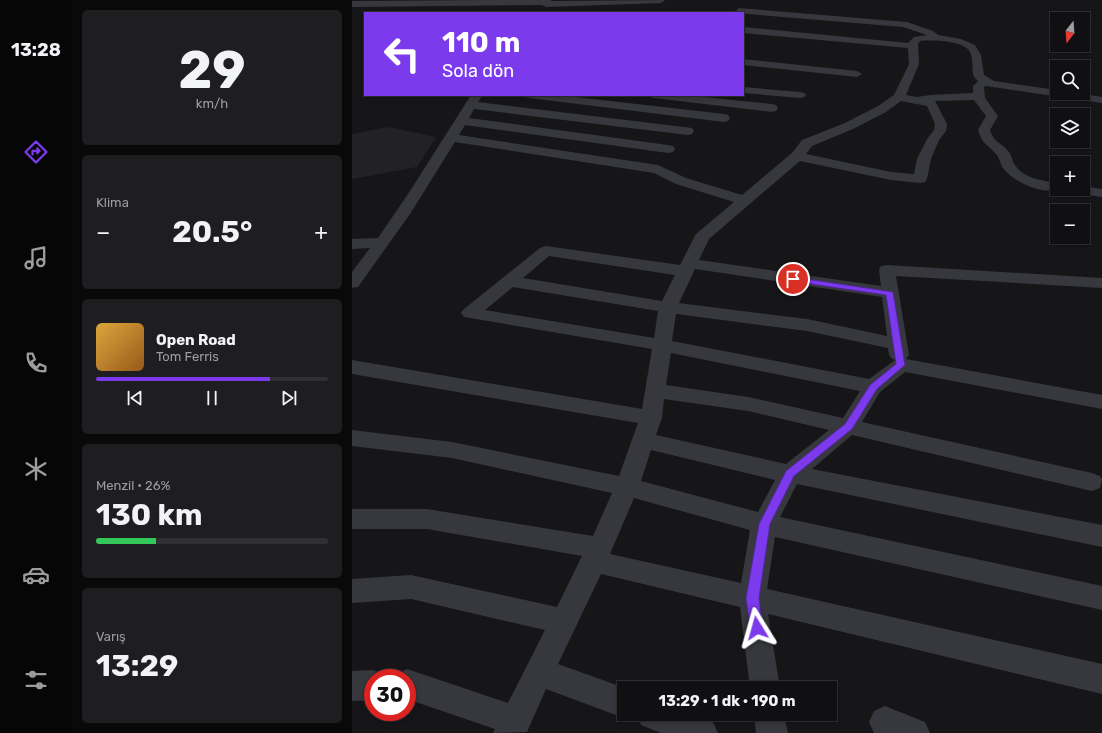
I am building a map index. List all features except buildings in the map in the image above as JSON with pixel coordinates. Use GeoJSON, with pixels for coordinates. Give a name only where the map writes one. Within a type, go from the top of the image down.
{"type":"FeatureCollection","features":[{"type":"Feature","properties":{"kind":"street"},"geometry":{"type":"LineString","coordinates":[[352,4],[576,3],[661,0]]}},
{"type":"Feature","properties":{"kind":"street"},"geometry":{"type":"LineString","coordinates":[[548,2],[540,11],[552,12]]}},
{"type":"Feature","properties":{"kind":"street"},"geometry":{"type":"LineString","coordinates":[[576,3],[579,5],[626,10]]}},
{"type":"Feature","properties":{"kind":"street"},"geometry":{"type":"LineString","coordinates":[[738,12],[751,4]]}},
{"type":"Feature","properties":{"kind":"street"},"geometry":{"type":"LineString","coordinates":[[744,12],[904,24],[930,33],[934,37]]}},
{"type":"Feature","properties":{"kind":"street"},"geometry":{"type":"LineString","coordinates":[[744,20],[810,26]]}},
{"type":"Feature","properties":{"kind":"street"},"geometry":{"type":"LineString","coordinates":[[744,30],[914,46]]}},
{"type":"Feature","properties":{"kind":"street"},"geometry":{"type":"LineString","coordinates":[[416,688],[512,727],[627,487],[651,418],[668,307],[702,237],[797,156],[807,142],[849,126],[882,109],[899,97],[914,64],[914,42],[917,39],[934,37],[955,41],[972,48],[975,52],[979,77],[986,81],[1006,87],[1102,100]]}},
{"type":"Feature","properties":{"kind":"street"},"geometry":{"type":"LineString","coordinates":[[750,41],[837,49]]}},
{"type":"Feature","properties":{"kind":"street"},"geometry":{"type":"LineString","coordinates":[[744,62],[857,74]]}},
{"type":"Feature","properties":{"kind":"street"},"geometry":{"type":"LineString","coordinates":[[986,81],[979,86],[978,96],[979,100],[986,105],[992,116],[984,130],[988,141],[1003,153],[1008,166],[1017,176],[1033,183],[1050,186]]}},
{"type":"Feature","properties":{"kind":"street"},"geometry":{"type":"LineString","coordinates":[[744,90],[800,95]]}},
{"type":"Feature","properties":{"kind":"street"},"geometry":{"type":"LineString","coordinates":[[537,96],[724,118]]}},
{"type":"Feature","properties":{"kind":"street"},"geometry":{"type":"LineString","coordinates":[[663,96],[772,108]]}},
{"type":"Feature","properties":{"kind":"street"},"geometry":{"type":"LineString","coordinates":[[921,100],[930,98],[978,96]]}},
{"type":"Feature","properties":{"kind":"street"},"geometry":{"type":"LineString","coordinates":[[797,156],[891,176],[920,179],[924,159],[933,138],[940,131],[941,124],[932,104],[921,100],[899,97]]}},
{"type":"Feature","properties":{"kind":"street"},"geometry":{"type":"LineString","coordinates":[[352,283],[383,242],[431,171],[474,100],[688,131]]}},
{"type":"Feature","properties":{"kind":"street"},"geometry":{"type":"LineString","coordinates":[[462,121],[668,149]]}},
{"type":"Feature","properties":{"kind":"street"},"geometry":{"type":"LineString","coordinates":[[451,138],[658,169],[681,181],[745,201]]}},
{"type":"Feature","properties":{"kind":"street"},"geometry":{"type":"LineString","coordinates":[[1090,191],[1102,193]]}},
{"type":"Feature","properties":{"kind":"street"},"geometry":{"type":"LineString","coordinates":[[352,244],[383,242]]}},
{"type":"Feature","properties":{"kind":"street"},"geometry":{"type":"LineString","coordinates":[[873,387],[662,345],[470,313],[546,252],[687,267],[890,293]]}},
{"type":"Feature","properties":{"kind":"street"},"geometry":{"type":"LineString","coordinates":[[764,681],[752,598],[764,524],[790,474],[849,426],[873,387],[899,355],[887,270],[1102,283]]}},
{"type":"Feature","properties":{"kind":"street"},"geometry":{"type":"LineString","coordinates":[[510,281],[668,307],[807,325],[899,355],[1102,402]]}},
{"type":"Feature","properties":{"kind":"street"},"geometry":{"type":"LineString","coordinates":[[352,366],[651,418]]}},
{"type":"Feature","properties":{"kind":"street"},"geometry":{"type":"LineString","coordinates":[[655,391],[748,404],[1092,482]]}},
{"type":"Feature","properties":{"kind":"street"},"geometry":{"type":"LineString","coordinates":[[352,438],[452,450],[627,487],[764,524],[1102,598]]}},
{"type":"Feature","properties":{"kind":"street"},"geometry":{"type":"LineString","coordinates":[[643,440],[790,474],[1102,536]]}},
{"type":"Feature","properties":{"kind":"street"},"geometry":{"type":"LineString","coordinates":[[352,519],[427,519],[596,554],[752,598],[1102,679]]}},
{"type":"Feature","properties":{"kind":"street"},"geometry":{"type":"LineString","coordinates":[[352,591],[411,587],[564,621]]}},
{"type":"Feature","properties":{"kind":"street"},"geometry":{"type":"LineString","coordinates":[[539,672],[617,701]]}},
{"type":"Feature","properties":{"kind":"street"},"geometry":{"type":"LineString","coordinates":[[352,686],[364,685]]}},
{"type":"Feature","properties":{"kind":"street"},"geometry":{"type":"LineString","coordinates":[[670,721],[702,733]]}},
{"type":"Feature","properties":{"kind":"street"},"geometry":{"type":"LineString","coordinates":[[770,721],[772,733]]}},
{"type":"Feature","properties":{"kind":"street"},"geometry":{"type":"LineString","coordinates":[[885,722],[914,733]]}},
{"type":"Feature","properties":{"kind":"shaded area"},"geometry":{"type":"Polygon","coordinates":[[[388,127],[436,137],[417,167],[352,179],[352,134],[388,127]]]}},
{"type":"Feature","properties":{"kind":"route"},"geometry":{"type":"LineString","coordinates":[[757,628],[752,598],[764,524],[790,474],[849,426],[873,387],[901,365],[890,293],[793,279]]}}]}
